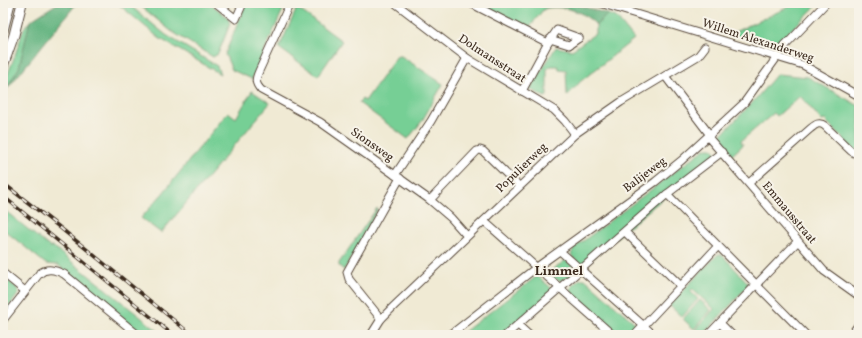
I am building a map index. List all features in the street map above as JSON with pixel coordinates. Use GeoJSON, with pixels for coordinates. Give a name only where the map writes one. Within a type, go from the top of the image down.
{"type":"FeatureCollection","features":[{"type":"Feature","properties":{"kind":"main road"},"geometry":{"type":"LineString","coordinates":[[3,30],[10,3]]}},
{"type":"Feature","properties":{"kind":"main road"},"geometry":{"type":"LineString","coordinates":[[3,66],[14,34],[22,3]]}},
{"type":"Feature","properties":{"kind":"street"},"geometry":{"type":"LineString","coordinates":[[216,3],[236,19],[243,3]]}},
{"type":"Feature","properties":{"kind":"street","name":"Sionsweg"},"geometry":{"type":"LineString","coordinates":[[290,3],[259,72],[256,83],[261,90],[320,122],[397,176],[430,200],[451,218],[468,236]]}},
{"type":"Feature","properties":{"kind":"street","name":"Dolmansstraat"},"geometry":{"type":"LineString","coordinates":[[395,3],[467,58],[554,110],[575,134]]}},
{"type":"Feature","properties":{"kind":"street"},"geometry":{"type":"LineString","coordinates":[[470,3],[549,41],[522,91]]}},
{"type":"Feature","properties":{"kind":"street","name":"Willem Alexanderweg"},"geometry":{"type":"LineString","coordinates":[[600,3],[778,56],[810,68],[859,96]]}},
{"type":"Feature","properties":{"kind":"street","name":"Balijeweg"},"geometry":{"type":"LineString","coordinates":[[450,335],[537,267],[655,182],[709,136],[747,100],[794,36],[826,3]]}},
{"type":"Feature","properties":{"kind":"street","name":"Populierweg"},"geometry":{"type":"LineString","coordinates":[[374,333],[381,319],[575,134],[621,102],[698,56],[705,48]]}},
{"type":"Feature","properties":{"kind":"street"},"geometry":{"type":"LineString","coordinates":[[381,319],[349,279],[347,272],[397,176],[431,122],[467,58]]}},
{"type":"Feature","properties":{"kind":"street","name":"Emmausstraat"},"geometry":{"type":"LineString","coordinates":[[665,76],[722,152],[824,271],[859,296]]}},
{"type":"Feature","properties":{"kind":"street"},"geometry":{"type":"LineString","coordinates":[[750,183],[810,129],[816,124],[820,123],[851,151],[859,156]]}},
{"type":"Feature","properties":{"kind":"street"},"geometry":{"type":"LineString","coordinates":[[430,200],[477,151],[480,150],[483,151],[519,186]]}},
{"type":"Feature","properties":{"kind":"street"},"geometry":{"type":"LineString","coordinates":[[506,335],[667,194],[722,152]]}},
{"type":"Feature","properties":{"kind":"street"},"geometry":{"type":"LineString","coordinates":[[667,194],[806,335]]}},
{"type":"Feature","properties":{"kind":"street"},"geometry":{"type":"LineString","coordinates":[[484,221],[613,335]]}},
{"type":"Feature","properties":{"kind":"street"},"geometry":{"type":"LineString","coordinates":[[625,232],[681,286]]}},
{"type":"Feature","properties":{"kind":"street"},"geometry":{"type":"LineString","coordinates":[[708,335],[755,284],[798,241]]}},
{"type":"Feature","properties":{"kind":"street"},"geometry":{"type":"LineString","coordinates":[[634,335],[718,246]]}},
{"type":"Feature","properties":{"kind":"street"},"geometry":{"type":"LineString","coordinates":[[560,251],[654,335]]}},
{"type":"Feature","properties":{"kind":"street"},"geometry":{"type":"LineString","coordinates":[[3,320],[43,270],[53,269],[64,274],[138,335]]}},
{"type":"Feature","properties":{"kind":"street"},"geometry":{"type":"LineString","coordinates":[[3,273],[25,291]]}},
{"type":"Feature","properties":{"kind":"street"},"geometry":{"type":"LineString","coordinates":[[720,323],[732,335]]}},
{"type":"Feature","properties":{"kind":"street"},"geometry":{"type":"LineString","coordinates":[[851,335],[859,324]]}},
{"type":"Feature","properties":{"kind":"street"},"geometry":{"type":"LineString","coordinates":[[518,325],[529,335]]}},
{"type":"Feature","properties":{"kind":"green space"},"geometry":{"type":"Polygon","coordinates":[[[58,3],[77,3],[3,94],[19,68],[30,21],[58,3]]]}},
{"type":"Feature","properties":{"kind":"green space"},"geometry":{"type":"Polygon","coordinates":[[[117,3],[127,3],[166,35],[217,66],[220,74],[159,38],[117,3]]]}},
{"type":"Feature","properties":{"kind":"green space"},"geometry":{"type":"Polygon","coordinates":[[[137,3],[210,3],[228,18],[230,24],[218,54],[213,57],[171,31],[137,3]]]}},
{"type":"Feature","properties":{"kind":"green space"},"geometry":{"type":"Polygon","coordinates":[[[246,3],[286,3],[252,79],[232,70],[225,54],[246,3]]]}},
{"type":"Feature","properties":{"kind":"green space"},"geometry":{"type":"Polygon","coordinates":[[[476,3],[542,3],[547,8],[543,10],[528,29],[476,3]]]}},
{"type":"Feature","properties":{"kind":"green space"},"geometry":{"type":"Polygon","coordinates":[[[542,3],[571,3],[608,14],[596,25],[586,16],[574,10],[547,8],[542,3]]]}},
{"type":"Feature","properties":{"kind":"green space"},"geometry":{"type":"Polygon","coordinates":[[[797,3],[819,3],[784,37],[783,36],[776,42],[754,38],[754,36],[747,34],[746,38],[728,35],[797,3]]]}},
{"type":"Feature","properties":{"kind":"green space"},"geometry":{"type":"Polygon","coordinates":[[[297,8],[342,41],[318,76],[279,48],[297,8]]]}},
{"type":"Feature","properties":{"kind":"green space"},"geometry":{"type":"Polygon","coordinates":[[[608,14],[617,18],[634,39],[581,81],[567,96],[566,70],[559,69],[558,66],[551,66],[547,69],[547,96],[545,97],[530,89],[556,47],[572,50],[596,33],[596,25],[608,14]]]}},
{"type":"Feature","properties":{"kind":"green space"},"geometry":{"type":"Polygon","coordinates":[[[30,21],[19,68],[3,93],[3,86],[24,28],[30,21]]]}},
{"type":"Feature","properties":{"kind":"green space"},"geometry":{"type":"Polygon","coordinates":[[[397,56],[401,56],[443,84],[422,121],[408,139],[359,103],[362,99],[365,101],[397,56]]]}},
{"type":"Feature","properties":{"kind":"green space"},"geometry":{"type":"Polygon","coordinates":[[[777,74],[808,77],[859,106],[859,152],[853,149],[825,120],[822,121],[800,96],[777,116],[774,113],[741,141],[743,145],[731,156],[720,142],[720,136],[752,103],[777,74]]]}},
{"type":"Feature","properties":{"kind":"green space"},"geometry":{"type":"Polygon","coordinates":[[[252,91],[270,103],[161,233],[141,218],[228,112],[236,118],[252,91]]]}},
{"type":"Feature","properties":{"kind":"green space"},"geometry":{"type":"Polygon","coordinates":[[[706,148],[712,148],[717,153],[585,264],[577,262],[571,255],[574,248],[706,148]]]}},
{"type":"Feature","properties":{"kind":"green space"},"geometry":{"type":"Polygon","coordinates":[[[377,208],[378,209],[344,270],[339,266],[339,263],[377,208]]]}},
{"type":"Feature","properties":{"kind":"green space"},"geometry":{"type":"Polygon","coordinates":[[[3,209],[51,248],[52,246],[163,335],[142,335],[58,265],[46,264],[4,230],[3,225],[8,220],[3,216],[3,209]]]}},
{"type":"Feature","properties":{"kind":"green space"},"geometry":{"type":"Polygon","coordinates":[[[718,254],[722,255],[748,283],[747,287],[703,335],[701,335],[695,330],[714,309],[692,289],[690,291],[698,299],[682,317],[669,305],[718,254]]]}},
{"type":"Feature","properties":{"kind":"green space"},"geometry":{"type":"Polygon","coordinates":[[[566,260],[572,266],[574,273],[570,276],[558,280],[548,273],[566,260]]]}},
{"type":"Feature","properties":{"kind":"green space"},"geometry":{"type":"Polygon","coordinates":[[[537,276],[555,291],[501,335],[460,335],[537,276]]]}},
{"type":"Feature","properties":{"kind":"green space"},"geometry":{"type":"Polygon","coordinates":[[[3,277],[16,287],[19,293],[3,315],[3,277]]]}},
{"type":"Feature","properties":{"kind":"green space"},"geometry":{"type":"Polygon","coordinates":[[[580,279],[585,279],[635,323],[635,327],[627,335],[619,335],[571,292],[572,286],[580,279]]]}},
{"type":"Feature","properties":{"kind":"green space"},"geometry":{"type":"Polygon","coordinates":[[[700,300],[711,310],[694,329],[683,319],[700,300]]]}},
{"type":"Feature","properties":{"kind":"railway"},"geometry":{"type":"LineString","coordinates":[[3,183],[192,335]]}},
{"type":"Feature","properties":{"kind":"railway"},"geometry":{"type":"LineString","coordinates":[[3,196],[173,335]]}},
{"type":"Feature","properties":{"kind":"district","name":"Limmel"},"geometry":{"type":"Point","coordinates":[559,272]}}]}
